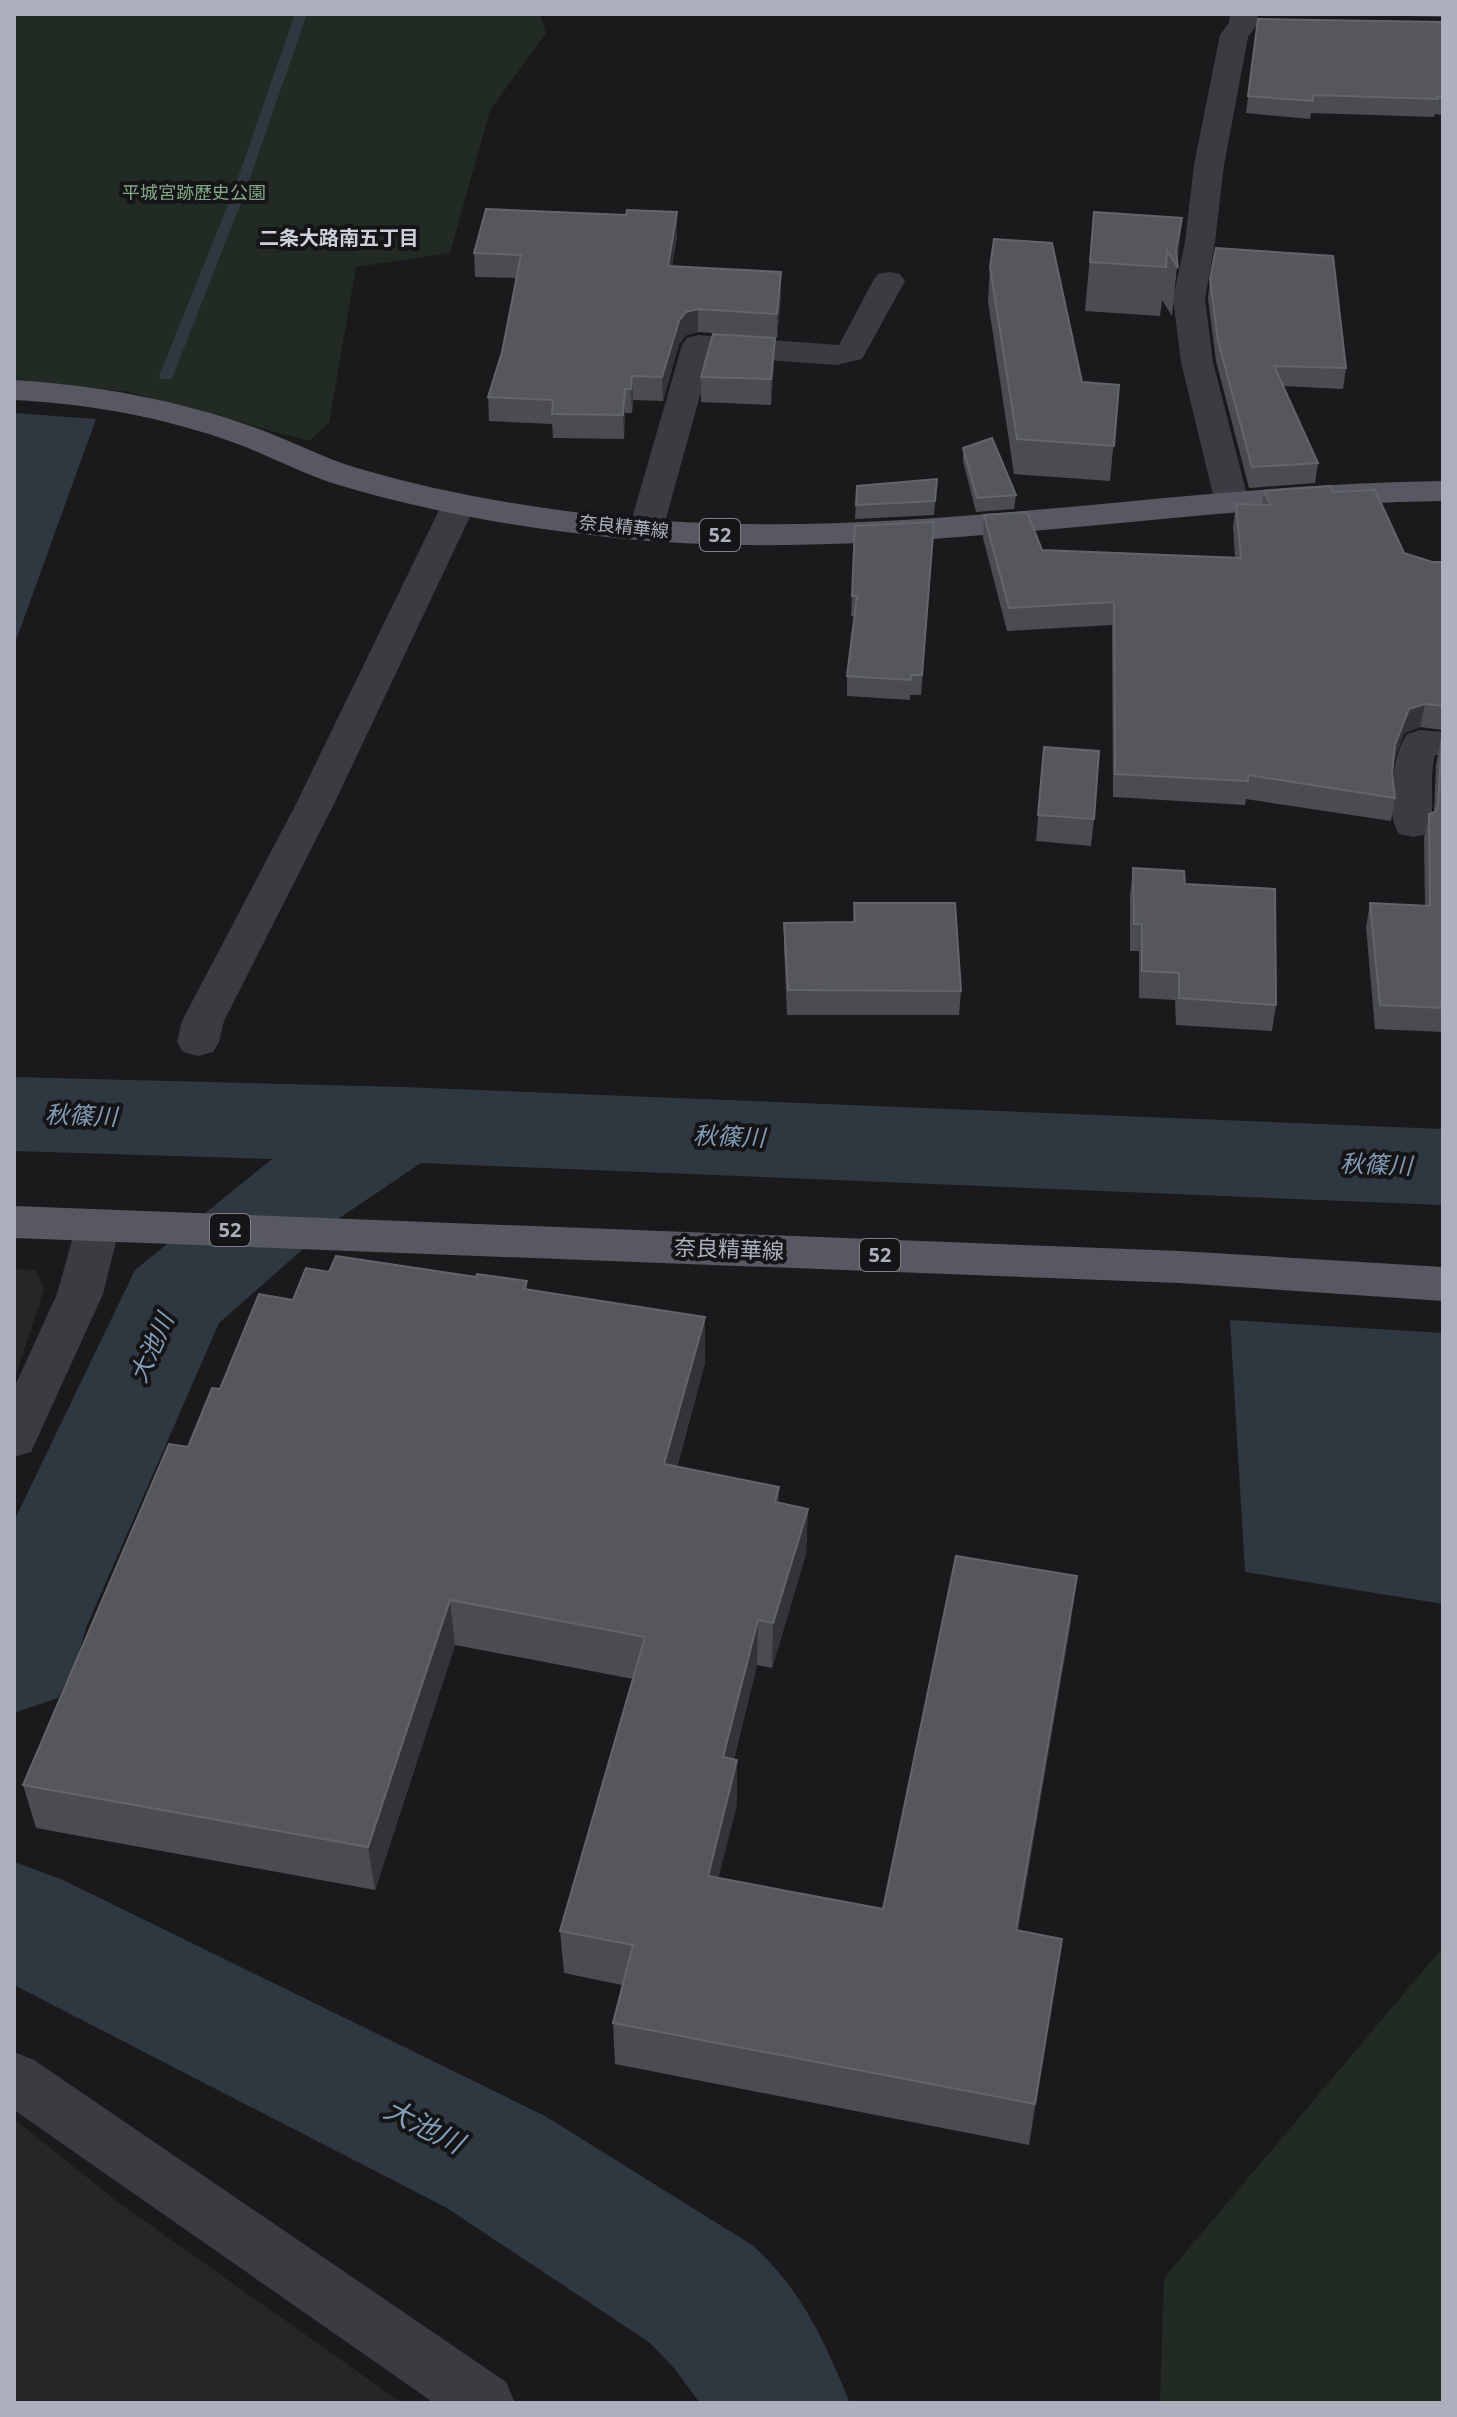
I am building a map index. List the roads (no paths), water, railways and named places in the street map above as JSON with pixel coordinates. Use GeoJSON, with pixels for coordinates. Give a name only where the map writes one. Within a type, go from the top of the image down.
{"type":"FeatureCollection","features":[{"type":"Feature","properties":{"kind":"main road","name":"奈良精華線"},"geometry":{"type":"LineString","coordinates":[[14,390],[75,392],[149,405],[274,446],[339,474],[459,504],[708,535],[838,535],[1070,518],[1231,499],[1443,491]]}},
{"type":"Feature","properties":{"kind":"main road","name":"奈良精華線"},"geometry":{"type":"LineString","coordinates":[[14,1222],[1180,1267],[1443,1284]]}},
{"type":"Feature","properties":{"kind":"street"},"geometry":{"type":"LineString","coordinates":[[1231,499],[1197,362],[1189,299],[1211,151],[1234,35],[1253,21]]}},
{"type":"Feature","properties":{"kind":"street"},"geometry":{"type":"LineString","coordinates":[[646,529],[698,345],[837,355],[851,352],[889,281]]}},
{"type":"Feature","properties":{"kind":"street"},"geometry":{"type":"LineString","coordinates":[[198,1042],[203,1021],[315,804],[459,504]]}},
{"type":"Feature","properties":{"kind":"street"},"geometry":{"type":"LineString","coordinates":[[1413,825],[1411,773],[1420,742],[1443,744]]}},
{"type":"Feature","properties":{"kind":"street"},"geometry":{"type":"LineString","coordinates":[[14,1439],[80,1294],[98,1226]]}},
{"type":"Feature","properties":{"kind":"street"},"geometry":{"type":"LineString","coordinates":[[14,2078],[485,2403]]}},
{"type":"Feature","properties":{"kind":"waterway"},"geometry":{"type":"LineString","coordinates":[[166,376],[238,195],[301,14]]}},
{"type":"Feature","properties":{"kind":"waterway","name":"秋篠川"},"geometry":{"type":"LineString","coordinates":[[14,1114],[401,1126]]}},
{"type":"Feature","properties":{"kind":"waterway","name":"大池川"},"geometry":{"type":"LineString","coordinates":[[14,1662],[25,1628],[174,1299],[297,1194],[401,1126]]}},
{"type":"Feature","properties":{"kind":"waterway","name":"秋篠川"},"geometry":{"type":"LineString","coordinates":[[401,1126],[1443,1167]]}},
{"type":"Feature","properties":{"kind":"waterway","name":"大池川"},"geometry":{"type":"LineString","coordinates":[[14,1920],[496,2162],[701,2294],[726,2318],[746,2344],[776,2403]]}},
{"type":"Feature","properties":{"kind":"district","name":"二条大路南五丁目"},"geometry":{"type":"Point","coordinates":[339,238]}},
{"type":"Feature","properties":{"kind":"park label","name":"平城宮跡歴史公園"},"geometry":{"type":"Point","coordinates":[194,193]}}]}
